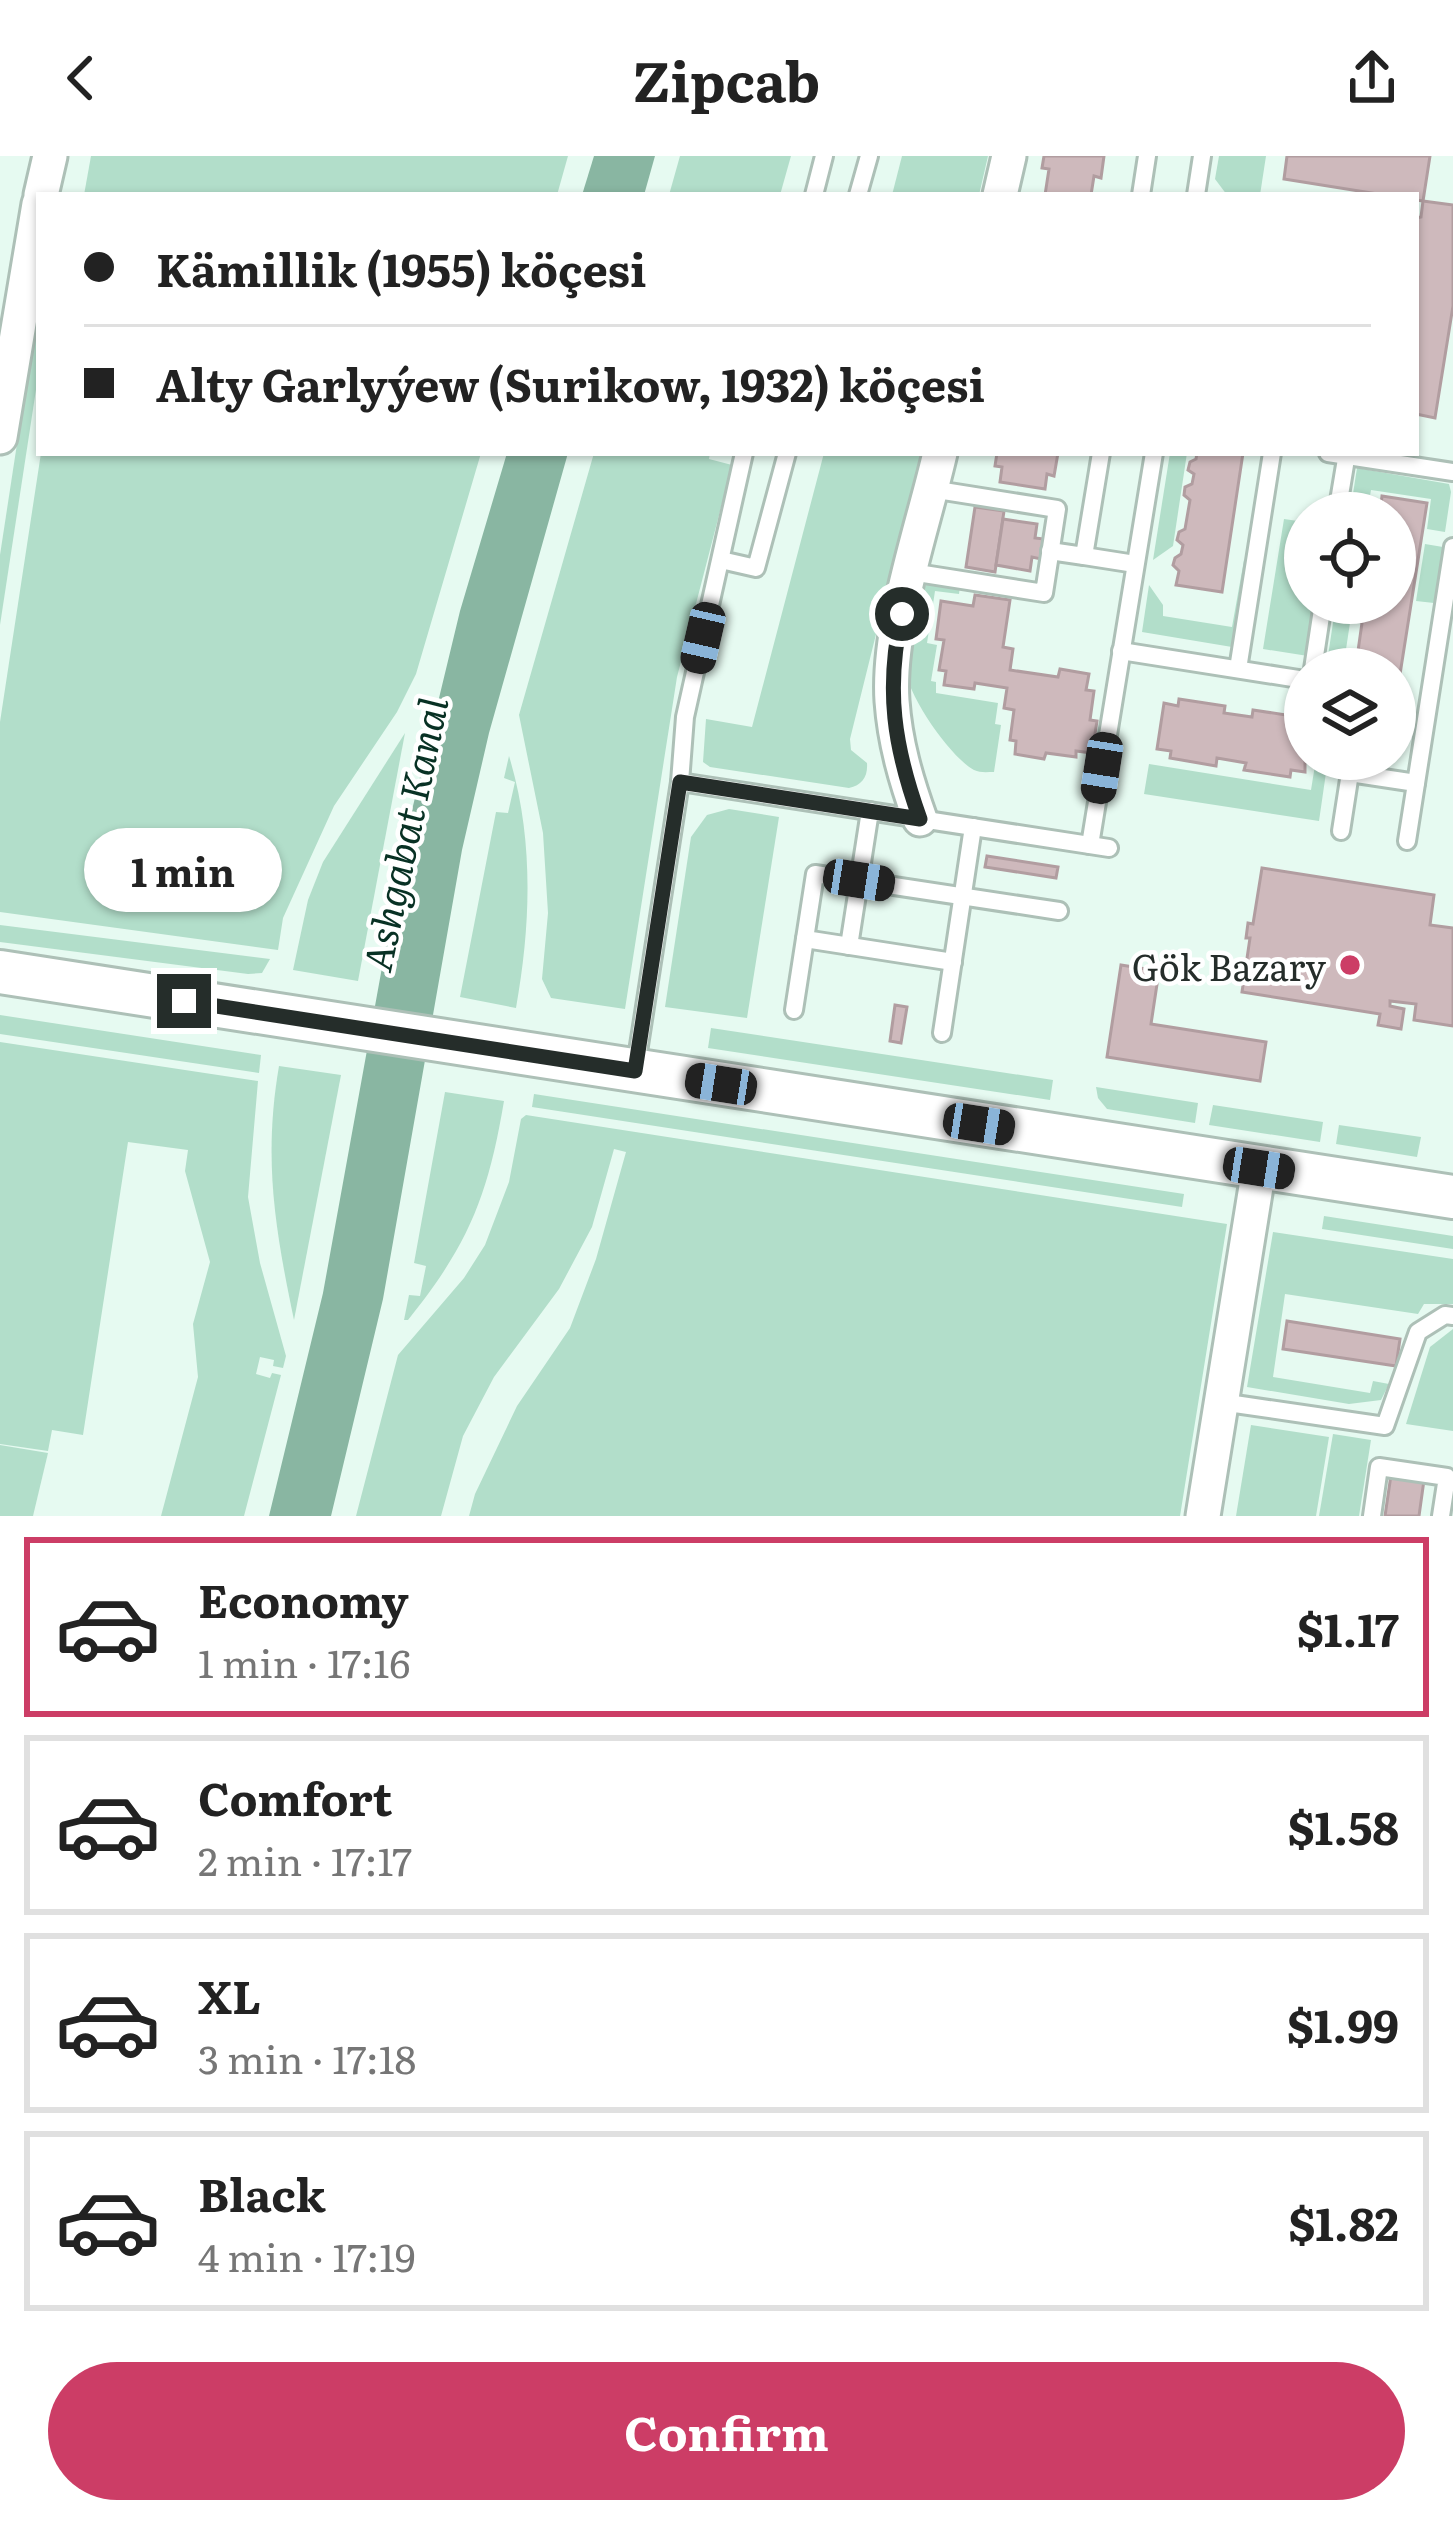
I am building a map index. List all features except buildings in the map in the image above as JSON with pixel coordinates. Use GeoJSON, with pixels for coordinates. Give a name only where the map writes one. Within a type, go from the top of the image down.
{"type":"FeatureCollection","features":[{"type":"Feature","properties":{"kind":"street"},"geometry":{"type":"LineString","coordinates":[[42,192],[50,156]]}},
{"type":"Feature","properties":{"kind":"street"},"geometry":{"type":"LineString","coordinates":[[1001,192],[1009,156]]}},
{"type":"Feature","properties":{"kind":"street"},"geometry":{"type":"LineString","coordinates":[[0,437],[36,222]]}},
{"type":"Feature","properties":{"kind":"street"},"geometry":{"type":"LineString","coordinates":[[920,819],[900,763],[892,699],[893,654],[939,456]]}},
{"type":"Feature","properties":{"kind":"street"},"geometry":{"type":"LineString","coordinates":[[0,972],[1453,1197]]}},
{"type":"Feature","properties":{"kind":"street"},"geometry":{"type":"LineString","coordinates":[[1203,1516],[1259,1168]]}},
{"type":"Feature","properties":{"kind":"lane"},"geometry":{"type":"LineString","coordinates":[[815,192],[824,156]]}},
{"type":"Feature","properties":{"kind":"lane"},"geometry":{"type":"LineString","coordinates":[[859,192],[868,156]]}},
{"type":"Feature","properties":{"kind":"lane"},"geometry":{"type":"LineString","coordinates":[[1141,192],[1147,156]]}},
{"type":"Feature","properties":{"kind":"lane"},"geometry":{"type":"LineString","coordinates":[[1196,192],[1202,156]]}},
{"type":"Feature","properties":{"kind":"lane"},"geometry":{"type":"LineString","coordinates":[[635,1071],[680,782],[685,717],[743,456]]}},
{"type":"Feature","properties":{"kind":"lane"},"geometry":{"type":"LineString","coordinates":[[721,560],[756,568],[786,456]]}},
{"type":"Feature","properties":{"kind":"lane"},"geometry":{"type":"LineString","coordinates":[[1084,556],[1101,456]]}},
{"type":"Feature","properties":{"kind":"lane"},"geometry":{"type":"LineString","coordinates":[[1090,845],[1154,456]]}},
{"type":"Feature","properties":{"kind":"lane"},"geometry":{"type":"LineString","coordinates":[[1238,669],[1272,456]]}},
{"type":"Feature","properties":{"kind":"lane"},"geometry":{"type":"LineString","coordinates":[[1338,492],[1340,456]]}},
{"type":"Feature","properties":{"kind":"lane"},"geometry":{"type":"LineString","coordinates":[[1353,456],[1453,472]]}},
{"type":"Feature","properties":{"kind":"lane"},"geometry":{"type":"LineString","coordinates":[[911,572],[1044,593],[1057,509],[931,489]]}},
{"type":"Feature","properties":{"kind":"lane"},"geometry":{"type":"LineString","coordinates":[[1407,842],[1453,547]]}},
{"type":"Feature","properties":{"kind":"lane"},"geometry":{"type":"LineString","coordinates":[[1051,551],[1136,565]]}},
{"type":"Feature","properties":{"kind":"lane"},"geometry":{"type":"LineString","coordinates":[[1121,651],[1284,677]]}},
{"type":"Feature","properties":{"kind":"lane"},"geometry":{"type":"LineString","coordinates":[[1341,831],[1350,773],[1416,783]]}},
{"type":"Feature","properties":{"kind":"lane"},"geometry":{"type":"LineString","coordinates":[[680,782],[1109,848]]}},
{"type":"Feature","properties":{"kind":"lane"},"geometry":{"type":"LineString","coordinates":[[849,946],[870,812]]}},
{"type":"Feature","properties":{"kind":"lane"},"geometry":{"type":"LineString","coordinates":[[942,1033],[973,827]]}},
{"type":"Feature","properties":{"kind":"lane"},"geometry":{"type":"LineString","coordinates":[[794,1010],[815,874],[1059,911]]}},
{"type":"Feature","properties":{"kind":"lane"},"geometry":{"type":"LineString","coordinates":[[805,940],[952,962]]}},
{"type":"Feature","properties":{"kind":"lane"},"geometry":{"type":"LineString","coordinates":[[1221,1402],[1385,1426],[1418,1332],[1444,1315],[1453,1316]]}},
{"type":"Feature","properties":{"kind":"lane"},"geometry":{"type":"LineString","coordinates":[[1372,1516],[1379,1467],[1447,1477],[1441,1516]]}},
{"type":"Feature","properties":{"kind":"shaded area"},"geometry":{"type":"Polygon","coordinates":[[[91,156],[568,156],[558,192],[85,192],[91,156]]]}},
{"type":"Feature","properties":{"kind":"shaded area"},"geometry":{"type":"Polygon","coordinates":[[[594,156],[655,156],[645,192],[583,192],[594,156]]]}},
{"type":"Feature","properties":{"kind":"shaded area"},"geometry":{"type":"Polygon","coordinates":[[[680,156],[791,156],[781,192],[670,192],[680,156]]]}},
{"type":"Feature","properties":{"kind":"shaded area"},"geometry":{"type":"Polygon","coordinates":[[[902,156],[988,156],[980,192],[893,192],[902,156]]]}},
{"type":"Feature","properties":{"kind":"shaded area"},"geometry":{"type":"Polygon","coordinates":[[[1219,156],[1266,156],[1260,192],[1225,192],[1215,179],[1219,156]]]}},
{"type":"Feature","properties":{"kind":"shaded area"},"geometry":{"type":"Polygon","coordinates":[[[36,320],[36,390],[0,625],[0,555],[36,320]]]}},
{"type":"Feature","properties":{"kind":"shaded area"},"geometry":{"type":"Polygon","coordinates":[[[41,456],[480,456],[416,674],[397,712],[334,806],[283,918],[278,950],[0,912],[0,722],[41,456]]]}},
{"type":"Feature","properties":{"kind":"shaded area"},"geometry":{"type":"Polygon","coordinates":[[[506,456],[567,456],[489,733],[462,850],[383,1299],[331,1516],[269,1516],[323,1293],[406,835],[460,611],[506,456]]]}},
{"type":"Feature","properties":{"kind":"shaded area"},"geometry":{"type":"Polygon","coordinates":[[[593,456],[710,456],[732,465],[677,677],[625,1009],[551,998],[542,979],[548,913],[543,833],[519,715],[593,456]]]}},
{"type":"Feature","properties":{"kind":"shaded area"},"geometry":{"type":"Polygon","coordinates":[[[823,456],[920,456],[850,739],[851,750],[867,763],[861,782],[849,788],[710,767],[703,762],[706,719],[752,727],[823,456]]]}},
{"type":"Feature","properties":{"kind":"shaded area"},"geometry":{"type":"Polygon","coordinates":[[[1170,456],[1187,456],[1173,546],[1153,560],[1170,456]]]}},
{"type":"Feature","properties":{"kind":"shaded area"},"geometry":{"type":"Polygon","coordinates":[[[1357,468],[1449,484],[1445,532],[1427,529],[1431,499],[1416,497],[1416,492],[1353,492],[1357,468]]]}},
{"type":"Feature","properties":{"kind":"shaded area"},"geometry":{"type":"Polygon","coordinates":[[[1284,519],[1284,624],[1313,624],[1309,648],[1284,648],[1284,652],[1263,649],[1284,519]]]}},
{"type":"Feature","properties":{"kind":"shaded area"},"geometry":{"type":"Polygon","coordinates":[[[1425,544],[1443,547],[1434,603],[1416,601],[1425,544]]]}},
{"type":"Feature","properties":{"kind":"shaded area"},"geometry":{"type":"Polygon","coordinates":[[[1244,560],[1252,561],[1238,648],[1142,632],[1149,585],[1163,605],[1163,616],[1232,627],[1244,560]]]}},
{"type":"Feature","properties":{"kind":"shaded area"},"geometry":{"type":"Polygon","coordinates":[[[929,582],[960,586],[959,594],[935,591],[927,643],[937,645],[931,681],[936,682],[936,693],[998,703],[995,724],[1001,725],[994,772],[974,770],[954,753],[931,724],[907,678],[912,629],[921,591],[929,582]]]}},
{"type":"Feature","properties":{"kind":"shaded area"},"geometry":{"type":"Polygon","coordinates":[[[1333,624],[1350,624],[1346,648],[1329,648],[1333,624]]]}},
{"type":"Feature","properties":{"kind":"shaded area"},"geometry":{"type":"Polygon","coordinates":[[[405,733],[358,981],[293,970],[308,900],[323,862],[405,733]]]}},
{"type":"Feature","properties":{"kind":"shaded area"},"geometry":{"type":"Polygon","coordinates":[[[509,756],[517,787],[523,818],[528,881],[516,1008],[460,997],[496,812],[508,813],[515,782],[504,778],[509,756]]]}},
{"type":"Feature","properties":{"kind":"shaded area"},"geometry":{"type":"Polygon","coordinates":[[[1149,764],[1311,790],[1313,780],[1325,780],[1319,821],[1144,794],[1149,764]]]}},
{"type":"Feature","properties":{"kind":"shaded area"},"geometry":{"type":"Polygon","coordinates":[[[729,809],[779,817],[747,1018],[665,1007],[691,837],[707,815],[729,809]]]}},
{"type":"Feature","properties":{"kind":"shaded area"},"geometry":{"type":"Polygon","coordinates":[[[0,925],[270,959],[262,973],[248,974],[0,942],[0,925]]]}},
{"type":"Feature","properties":{"kind":"shaded area"},"geometry":{"type":"Polygon","coordinates":[[[0,1015],[261,1055],[259,1073],[0,1034],[0,1015]]]}},
{"type":"Feature","properties":{"kind":"shaded area"},"geometry":{"type":"Polygon","coordinates":[[[711,1028],[1053,1080],[1050,1100],[708,1048],[711,1028]]]}},
{"type":"Feature","properties":{"kind":"shaded area"},"geometry":{"type":"Polygon","coordinates":[[[0,1042],[258,1081],[248,1197],[260,1263],[286,1356],[283,1368],[260,1357],[256,1374],[281,1375],[244,1516],[161,1516],[198,1377],[193,1324],[210,1262],[185,1171],[188,1150],[128,1142],[83,1435],[52,1430],[48,1451],[0,1444],[0,1042]]]}},
{"type":"Feature","properties":{"kind":"shaded area"},"geometry":{"type":"Polygon","coordinates":[[[279,1066],[341,1075],[294,1320],[273,1194],[272,1132],[279,1066]]]}},
{"type":"Feature","properties":{"kind":"shaded area"},"geometry":{"type":"Polygon","coordinates":[[[1096,1087],[1198,1103],[1195,1123],[1107,1109],[1096,1087]]]}},
{"type":"Feature","properties":{"kind":"shaded area"},"geometry":{"type":"Polygon","coordinates":[[[445,1092],[504,1101],[491,1165],[473,1218],[446,1267],[404,1320],[409,1295],[420,1296],[426,1266],[414,1263],[445,1092]]]}},
{"type":"Feature","properties":{"kind":"shaded area"},"geometry":{"type":"Polygon","coordinates":[[[534,1094],[1184,1194],[1182,1207],[532,1107],[534,1094]]]}},
{"type":"Feature","properties":{"kind":"shaded area"},"geometry":{"type":"Polygon","coordinates":[[[1213,1105],[1323,1122],[1320,1142],[1209,1125],[1213,1105]]]}},
{"type":"Feature","properties":{"kind":"shaded area"},"geometry":{"type":"Polygon","coordinates":[[[526,1115],[1227,1224],[1180,1516],[469,1516],[517,1406],[570,1328],[596,1259],[626,1152],[614,1149],[592,1227],[559,1289],[494,1377],[463,1436],[441,1516],[356,1516],[398,1355],[464,1278],[485,1245],[509,1182],[521,1119],[526,1115]]]}},
{"type":"Feature","properties":{"kind":"shaded area"},"geometry":{"type":"Polygon","coordinates":[[[1339,1125],[1421,1137],[1417,1157],[1336,1144],[1339,1125]]]}},
{"type":"Feature","properties":{"kind":"shaded area"},"geometry":{"type":"Polygon","coordinates":[[[1324,1216],[1453,1236],[1453,1249],[1322,1229],[1324,1216]]]}},
{"type":"Feature","properties":{"kind":"shaded area"},"geometry":{"type":"Polygon","coordinates":[[[1273,1232],[1453,1259],[1453,1304],[1424,1304],[1418,1314],[1285,1294],[1273,1377],[1370,1393],[1373,1381],[1389,1384],[1381,1400],[1349,1404],[1247,1387],[1273,1232]]]}},
{"type":"Feature","properties":{"kind":"shaded area"},"geometry":{"type":"Polygon","coordinates":[[[1453,1329],[1453,1431],[1406,1424],[1430,1347],[1453,1329]]]}},
{"type":"Feature","properties":{"kind":"shaded area"},"geometry":{"type":"Polygon","coordinates":[[[1251,1425],[1329,1437],[1316,1516],[1236,1516],[1251,1425]]]}},
{"type":"Feature","properties":{"kind":"shaded area"},"geometry":{"type":"Polygon","coordinates":[[[1333,1434],[1371,1440],[1359,1516],[1319,1516],[1333,1434]]]}},
{"type":"Feature","properties":{"kind":"shaded area"},"geometry":{"type":"Polygon","coordinates":[[[0,1445],[48,1453],[33,1516],[0,1516],[0,1445]]]}},
{"type":"Feature","properties":{"kind":"place","name":"Gök Bazary"},"geometry":{"type":"Point","coordinates":[1350,965]}},
{"type":"Feature","properties":{"kind":"route"},"geometry":{"type":"LineString","coordinates":[[184,1001],[635,1071],[680,782],[920,819],[900,763],[892,699],[893,654],[902,614]]}},
{"type":"Feature","properties":{"kind":"water label","name":"Ashgabat Kanal"},"geometry":{"type":"Point","coordinates":[403,834]}}]}
